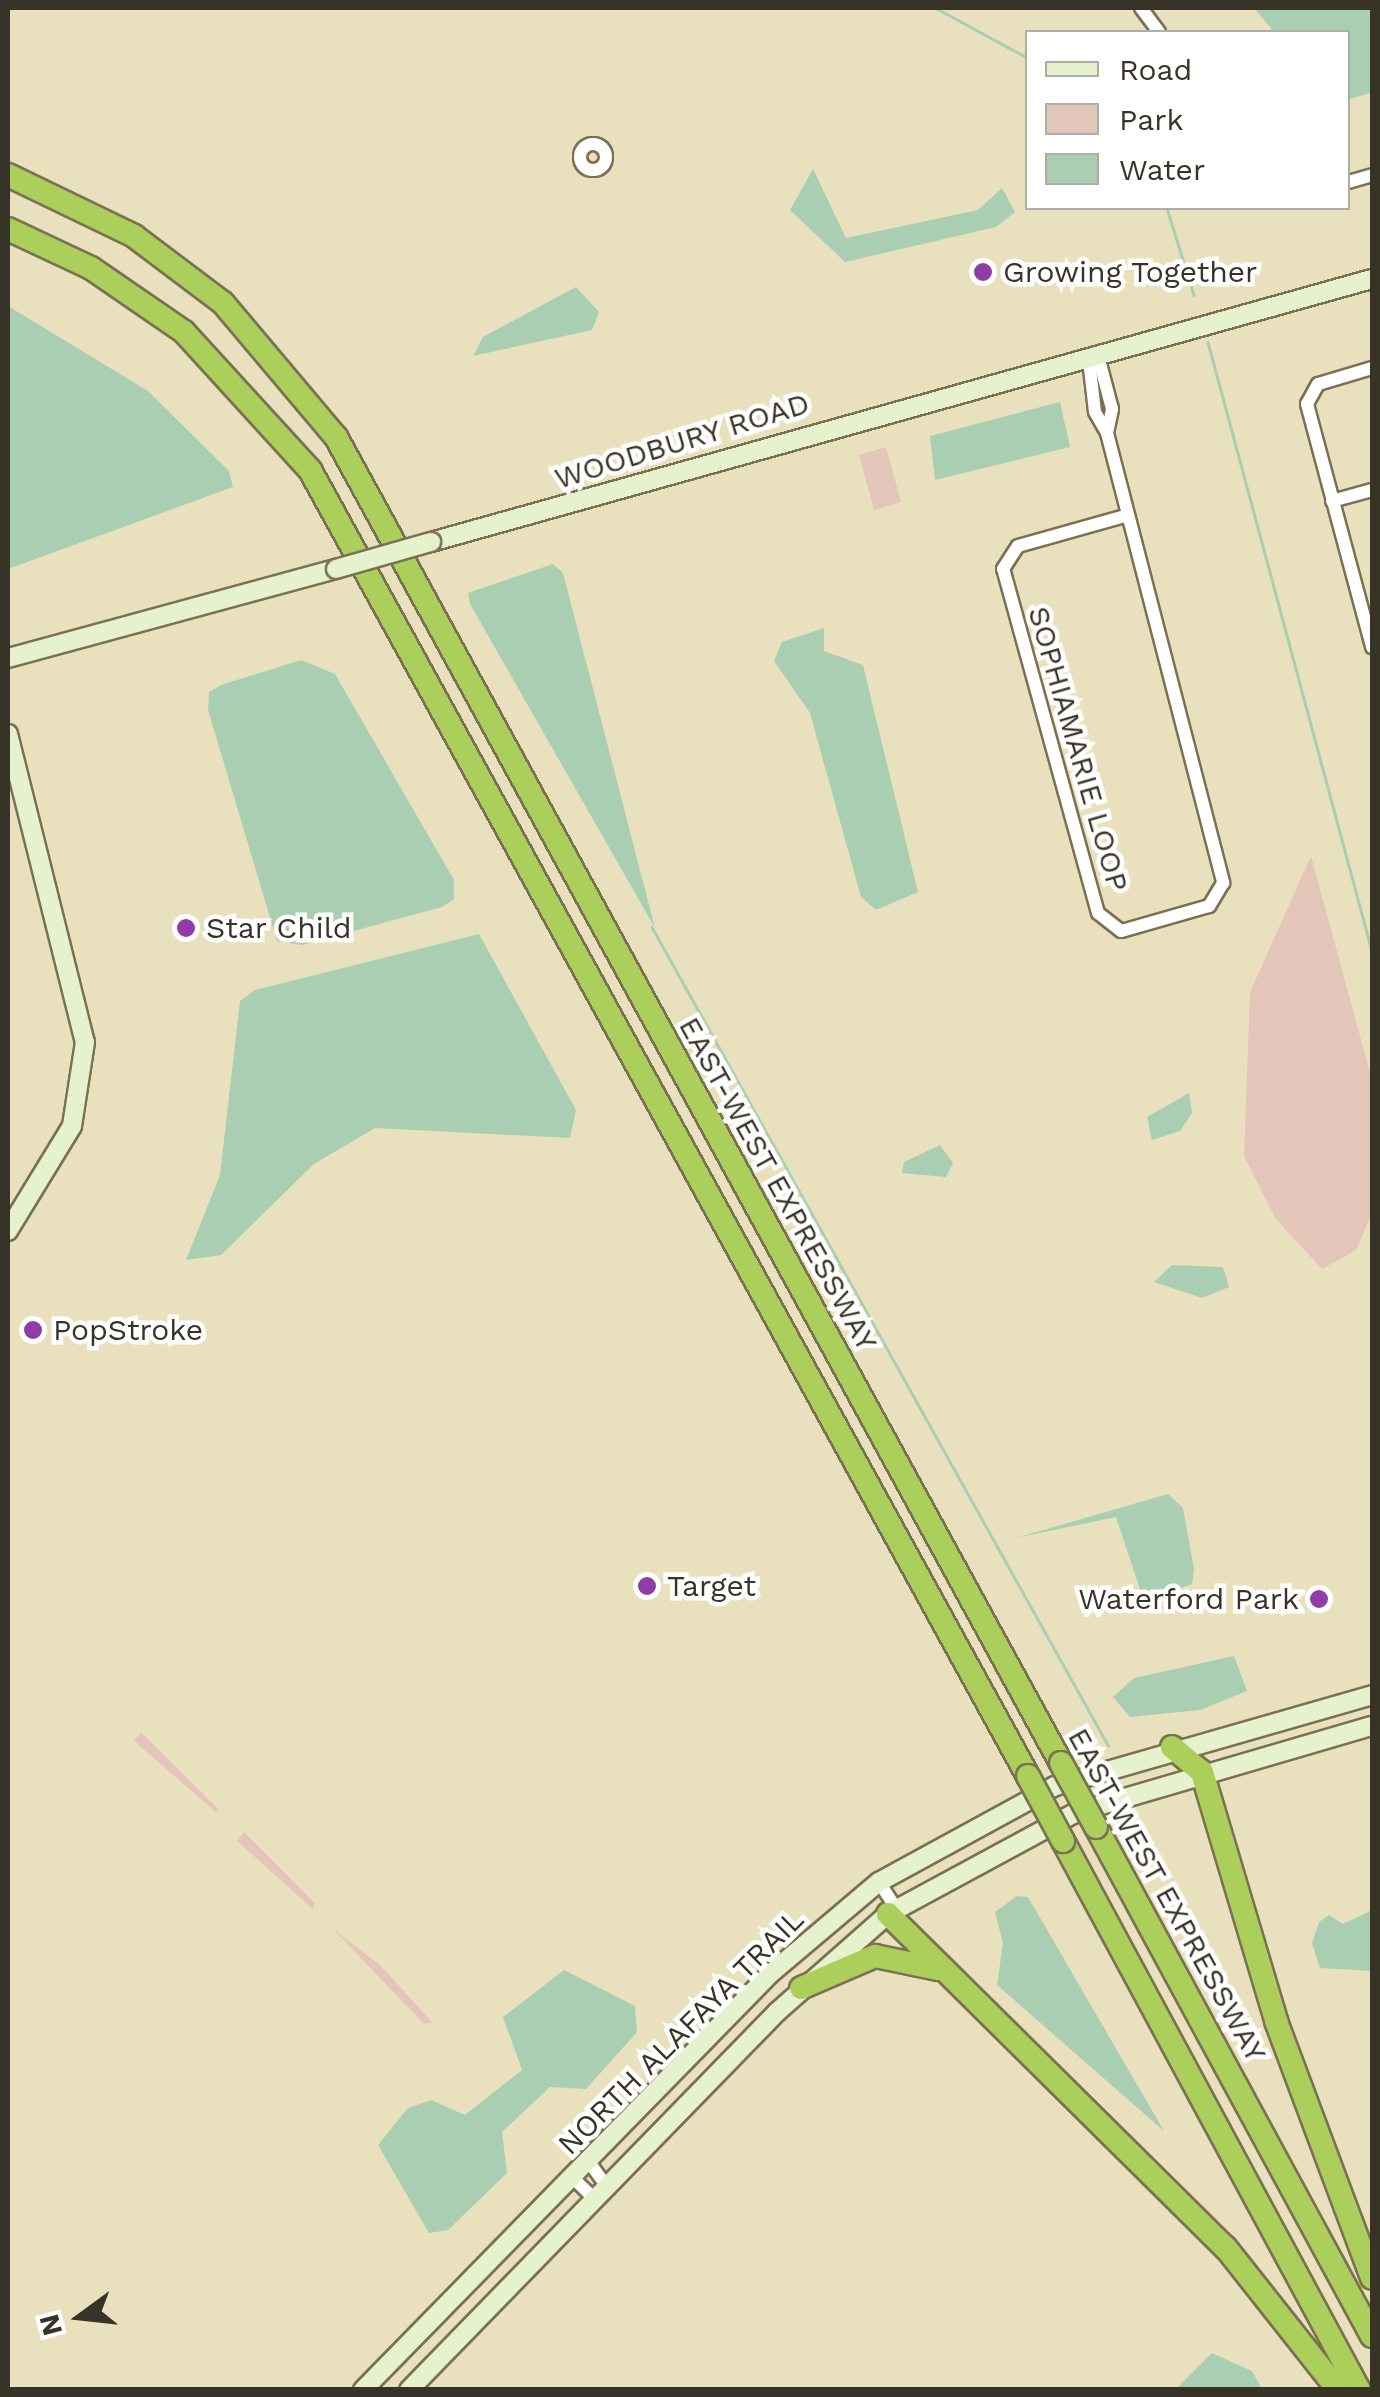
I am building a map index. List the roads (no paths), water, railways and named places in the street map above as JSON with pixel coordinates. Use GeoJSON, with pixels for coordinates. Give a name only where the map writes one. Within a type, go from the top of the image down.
{"type":"FeatureCollection","features":[{"type":"Feature","properties":{"kind":"highway","name":"EAST-WEST EXPRESSWAY"},"geometry":{"type":"LineString","coordinates":[[8,175],[134,236],[223,303],[336,438],[1372,2336]]}},
{"type":"Feature","properties":{"kind":"highway","name":"EAST-WEST EXPRESSWAY"},"geometry":{"type":"LineString","coordinates":[[8,229],[91,268],[184,332],[310,470],[1028,1776],[1359,2390]]}},
{"type":"Feature","properties":{"kind":"highway"},"geometry":{"type":"LineString","coordinates":[[1172,1747],[1202,1772],[1276,2021],[1372,2278]]}},
{"type":"Feature","properties":{"kind":"highway"},"geometry":{"type":"LineString","coordinates":[[892,1911],[956,1980],[1226,2248],[1338,2390]]}},
{"type":"Feature","properties":{"kind":"highway"},"geometry":{"type":"LineString","coordinates":[[801,1988],[875,1956],[924,1960],[956,1980]]}},
{"type":"Feature","properties":{"kind":"main road","name":"WOODBURY ROAD"},"geometry":{"type":"LineString","coordinates":[[8,658],[1372,279]]}},
{"type":"Feature","properties":{"kind":"main road"},"geometry":{"type":"LineString","coordinates":[[8,734],[85,1042],[72,1126],[8,1231]]}},
{"type":"Feature","properties":{"kind":"main road","name":"NORTH ALAFAYA TRAIL"},"geometry":{"type":"LineString","coordinates":[[363,2390],[770,1974],[872,1887],[1020,1801],[1172,1747],[1372,1694]]}},
{"type":"Feature","properties":{"kind":"main road","name":"NORTH ALAFAYA TRAIL"},"geometry":{"type":"LineString","coordinates":[[1284,1749],[1298,1734],[1372,1713]]}},
{"type":"Feature","properties":{"kind":"main road","name":"NORTH ALAFAYA TRAIL"},"geometry":{"type":"LineString","coordinates":[[408,2390],[801,1988],[892,1911],[1040,1827],[1202,1772],[1372,1726]]}},
{"type":"Feature","properties":{"kind":"main road"},"geometry":{"type":"LineString","coordinates":[[872,1887],[892,1911]]}},
{"type":"Feature","properties":{"kind":"street"},"geometry":{"type":"LineString","coordinates":[[1141,8],[1158,30]]}},
{"type":"Feature","properties":{"kind":"street","name":"SOPHIAMARIE LOOP"},"geometry":{"type":"LineString","coordinates":[[1089,360],[1102,367],[1112,409],[1107,433],[1126,516],[1223,882],[1209,906],[1120,930],[1098,913],[1003,569],[1018,546],[1126,516]]}},
{"type":"Feature","properties":{"kind":"street"},"geometry":{"type":"LineString","coordinates":[[1372,368],[1324,381],[1308,398],[1372,647]]}},
{"type":"Feature","properties":{"kind":"street"},"geometry":{"type":"LineString","coordinates":[[1332,502],[1372,490]]}},
{"type":"Feature","properties":{"kind":"street"},"geometry":{"type":"LineString","coordinates":[[590,2162],[601,2193]]}},
{"type":"Feature","properties":{"kind":"street"},"geometry":{"type":"LineString","coordinates":[[574,2178],[601,2193]]}},
{"type":"Feature","properties":{"kind":"water"},"geometry":{"type":"Polygon","coordinates":[[[1254,8],[1372,8],[1372,92],[1350,99],[1350,30],[1272,30],[1254,8]]]}},
{"type":"Feature","properties":{"kind":"water"},"geometry":{"type":"Polygon","coordinates":[[[813,169],[846,238],[978,210],[1002,188],[1015,212],[996,227],[845,262],[790,210],[813,169]]]}},
{"type":"Feature","properties":{"kind":"water"},"geometry":{"type":"Polygon","coordinates":[[[576,287],[599,312],[592,330],[473,356],[483,337],[576,287]]]}},
{"type":"Feature","properties":{"kind":"water"},"geometry":{"type":"Polygon","coordinates":[[[8,306],[148,391],[229,471],[233,487],[8,569],[8,306]]]}},
{"type":"Feature","properties":{"kind":"water"},"geometry":{"type":"Polygon","coordinates":[[[1060,402],[1070,447],[935,480],[930,436],[1060,402]]]}},
{"type":"Feature","properties":{"kind":"water"},"geometry":{"type":"Polygon","coordinates":[[[553,564],[563,573],[655,928],[470,604],[468,593],[553,564]]]}},
{"type":"Feature","properties":{"kind":"water"},"geometry":{"type":"Polygon","coordinates":[[[824,628],[824,651],[863,665],[918,892],[876,910],[861,897],[810,713],[774,661],[782,642],[824,628]]]}},
{"type":"Feature","properties":{"kind":"water"},"geometry":{"type":"Polygon","coordinates":[[[301,660],[335,674],[454,880],[454,899],[442,907],[302,945],[277,941],[208,710],[209,692],[221,685],[301,660]]]}},
{"type":"Feature","properties":{"kind":"water"},"geometry":{"type":"Polygon","coordinates":[[[479,934],[576,1110],[570,1138],[375,1128],[314,1164],[221,1255],[186,1260],[220,1175],[240,1001],[255,990],[479,934]]]}},
{"type":"Feature","properties":{"kind":"water"},"geometry":{"type":"Polygon","coordinates":[[[1189,1093],[1192,1113],[1180,1131],[1152,1140],[1147,1117],[1189,1093]]]}},
{"type":"Feature","properties":{"kind":"water"},"geometry":{"type":"Polygon","coordinates":[[[940,1145],[953,1163],[946,1177],[902,1173],[904,1162],[940,1145]]]}},
{"type":"Feature","properties":{"kind":"water"},"geometry":{"type":"Polygon","coordinates":[[[1172,1265],[1223,1267],[1229,1287],[1202,1298],[1154,1282],[1172,1265]]]}},
{"type":"Feature","properties":{"kind":"water"},"geometry":{"type":"Polygon","coordinates":[[[1168,1494],[1183,1508],[1194,1569],[1192,1584],[1153,1598],[1141,1592],[1116,1517],[1016,1538],[1168,1494]]]}},
{"type":"Feature","properties":{"kind":"water"},"geometry":{"type":"Polygon","coordinates":[[[1234,1656],[1247,1691],[1200,1710],[1130,1717],[1113,1697],[1134,1678],[1234,1656]]]}},
{"type":"Feature","properties":{"kind":"water"},"geometry":{"type":"Polygon","coordinates":[[[1017,1896],[1028,1897],[1164,2131],[997,1985],[1003,1943],[995,1912],[1017,1896]]]}},
{"type":"Feature","properties":{"kind":"water"},"geometry":{"type":"Polygon","coordinates":[[[1372,1910],[1372,1971],[1320,1968],[1312,1943],[1319,1922],[1329,1915],[1343,1924],[1372,1910]]]}},
{"type":"Feature","properties":{"kind":"water"},"geometry":{"type":"Polygon","coordinates":[[[564,1970],[635,2006],[637,2032],[586,2089],[550,2087],[502,2132],[507,2173],[448,2230],[429,2233],[378,2145],[408,2108],[431,2100],[465,2115],[522,2070],[503,2017],[564,1970]]]}},
{"type":"Feature","properties":{"kind":"water"},"geometry":{"type":"Polygon","coordinates":[[[1212,2353],[1252,2371],[1262,2389],[1176,2389],[1212,2353]]]}},
{"type":"Feature","properties":{"kind":"waterway"},"geometry":{"type":"LineString","coordinates":[[936,8],[1025,56]]}},
{"type":"Feature","properties":{"kind":"waterway"},"geometry":{"type":"LineString","coordinates":[[1168,210],[1194,295]]}},
{"type":"Feature","properties":{"kind":"waterway"},"geometry":{"type":"LineString","coordinates":[[1208,342],[1372,951]]}},
{"type":"Feature","properties":{"kind":"waterway"},"geometry":{"type":"LineString","coordinates":[[652,927],[1108,1745]]}},
{"type":"Feature","properties":{"kind":"place","name":"Growing Together"},"geometry":{"type":"Point","coordinates":[983,272]}},
{"type":"Feature","properties":{"kind":"place","name":"Star Child"},"geometry":{"type":"Point","coordinates":[186,928]}},
{"type":"Feature","properties":{"kind":"place","name":"PopStroke"},"geometry":{"type":"Point","coordinates":[33,1330]}},
{"type":"Feature","properties":{"kind":"place","name":"Target"},"geometry":{"type":"Point","coordinates":[647,1586]}},
{"type":"Feature","properties":{"kind":"place","name":"Waterford Park"},"geometry":{"type":"Point","coordinates":[1319,1599]}}]}
